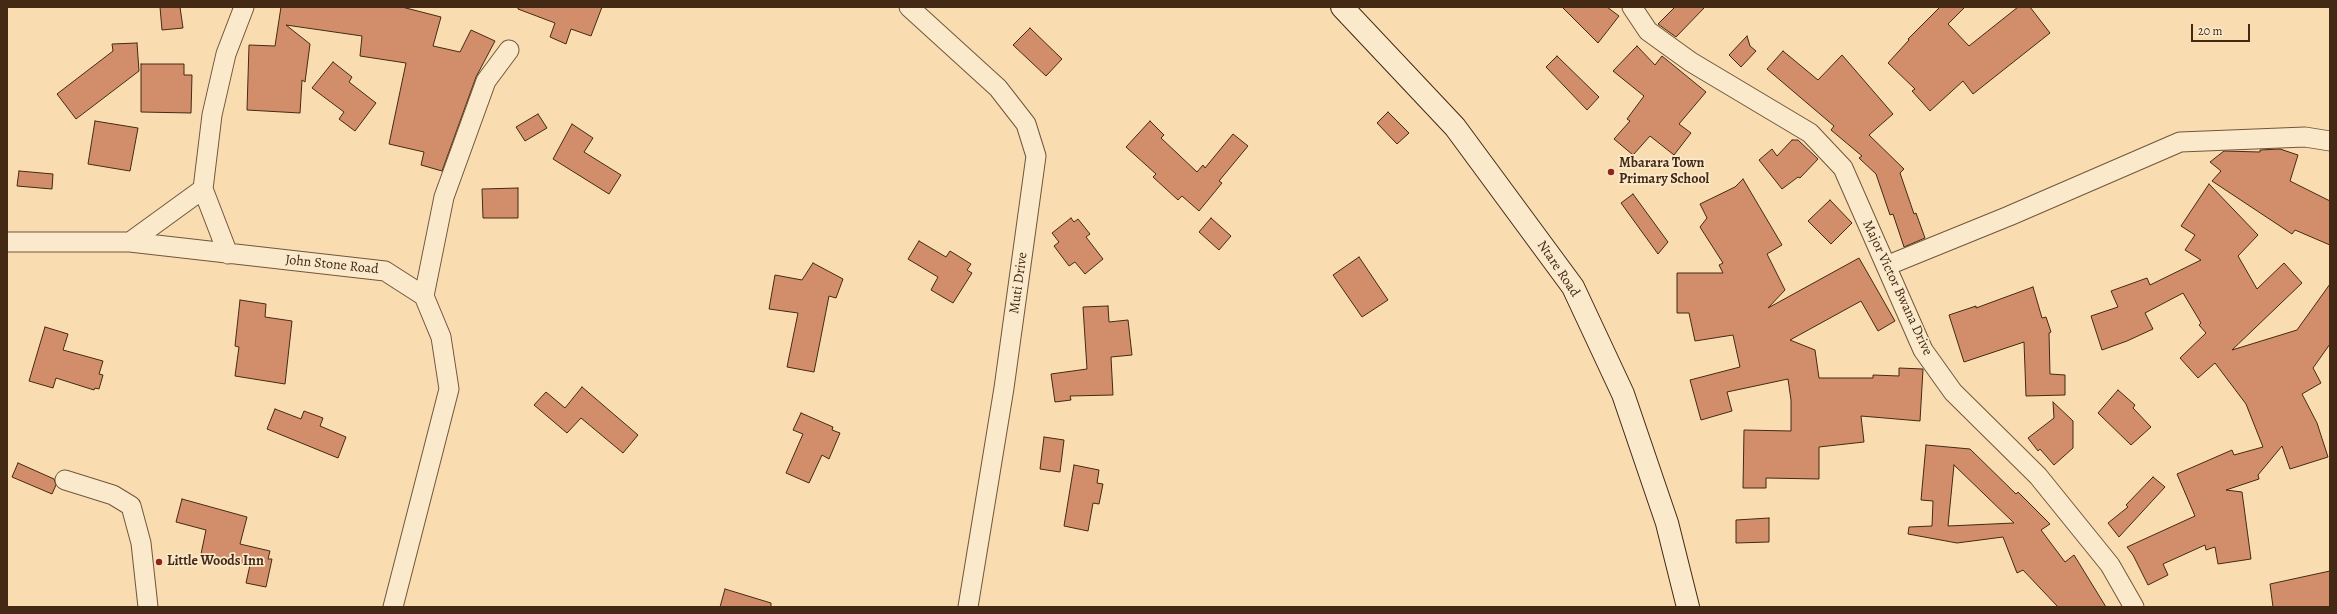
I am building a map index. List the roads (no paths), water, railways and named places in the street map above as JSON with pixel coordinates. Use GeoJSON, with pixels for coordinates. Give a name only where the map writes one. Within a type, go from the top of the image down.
{"type":"FeatureCollection","features":[{"type":"Feature","properties":{"kind":"main road","name":"Ntare Road"},"geometry":{"type":"LineString","coordinates":[[1342,7],[1455,127],[1573,287],[1623,394],[1667,523],[1688,607]]}},
{"type":"Feature","properties":{"kind":"street"},"geometry":{"type":"LineString","coordinates":[[228,254],[203,189],[212,115],[226,54],[244,7]]}},
{"type":"Feature","properties":{"kind":"street","name":"Muti Drive"},"geometry":{"type":"LineString","coordinates":[[909,7],[998,88],[1026,124],[1036,156],[1004,388],[968,607]]}},
{"type":"Feature","properties":{"kind":"street","name":"Major Victor Bwana Drive"},"geometry":{"type":"LineString","coordinates":[[1632,7],[1648,31],[1690,62],[1810,133],[1843,168],[1922,350],[1953,392],[2038,476],[2110,565],[2134,607]]}},
{"type":"Feature","properties":{"kind":"street"},"geometry":{"type":"LineString","coordinates":[[393,607],[449,389],[441,338],[424,296],[442,204],[486,81],[509,50]]}},
{"type":"Feature","properties":{"kind":"street"},"geometry":{"type":"LineString","coordinates":[[1886,266],[2009,216],[2180,142],[2305,137],[2330,141]]}},
{"type":"Feature","properties":{"kind":"street"},"geometry":{"type":"LineString","coordinates":[[130,242],[203,189]]}},
{"type":"Feature","properties":{"kind":"street","name":"John Stone Road"},"geometry":{"type":"LineString","coordinates":[[7,242],[130,242],[385,271],[424,296]]}},
{"type":"Feature","properties":{"kind":"street"},"geometry":{"type":"LineString","coordinates":[[65,480],[113,495],[131,506],[141,543],[148,607]]}},
{"type":"Feature","properties":{"kind":"place","name":"Mbarara Town Primary School"},"geometry":{"type":"Point","coordinates":[1611,172]}},
{"type":"Feature","properties":{"kind":"place","name":"Little Woods Inn"},"geometry":{"type":"Point","coordinates":[159,562]}}]}
